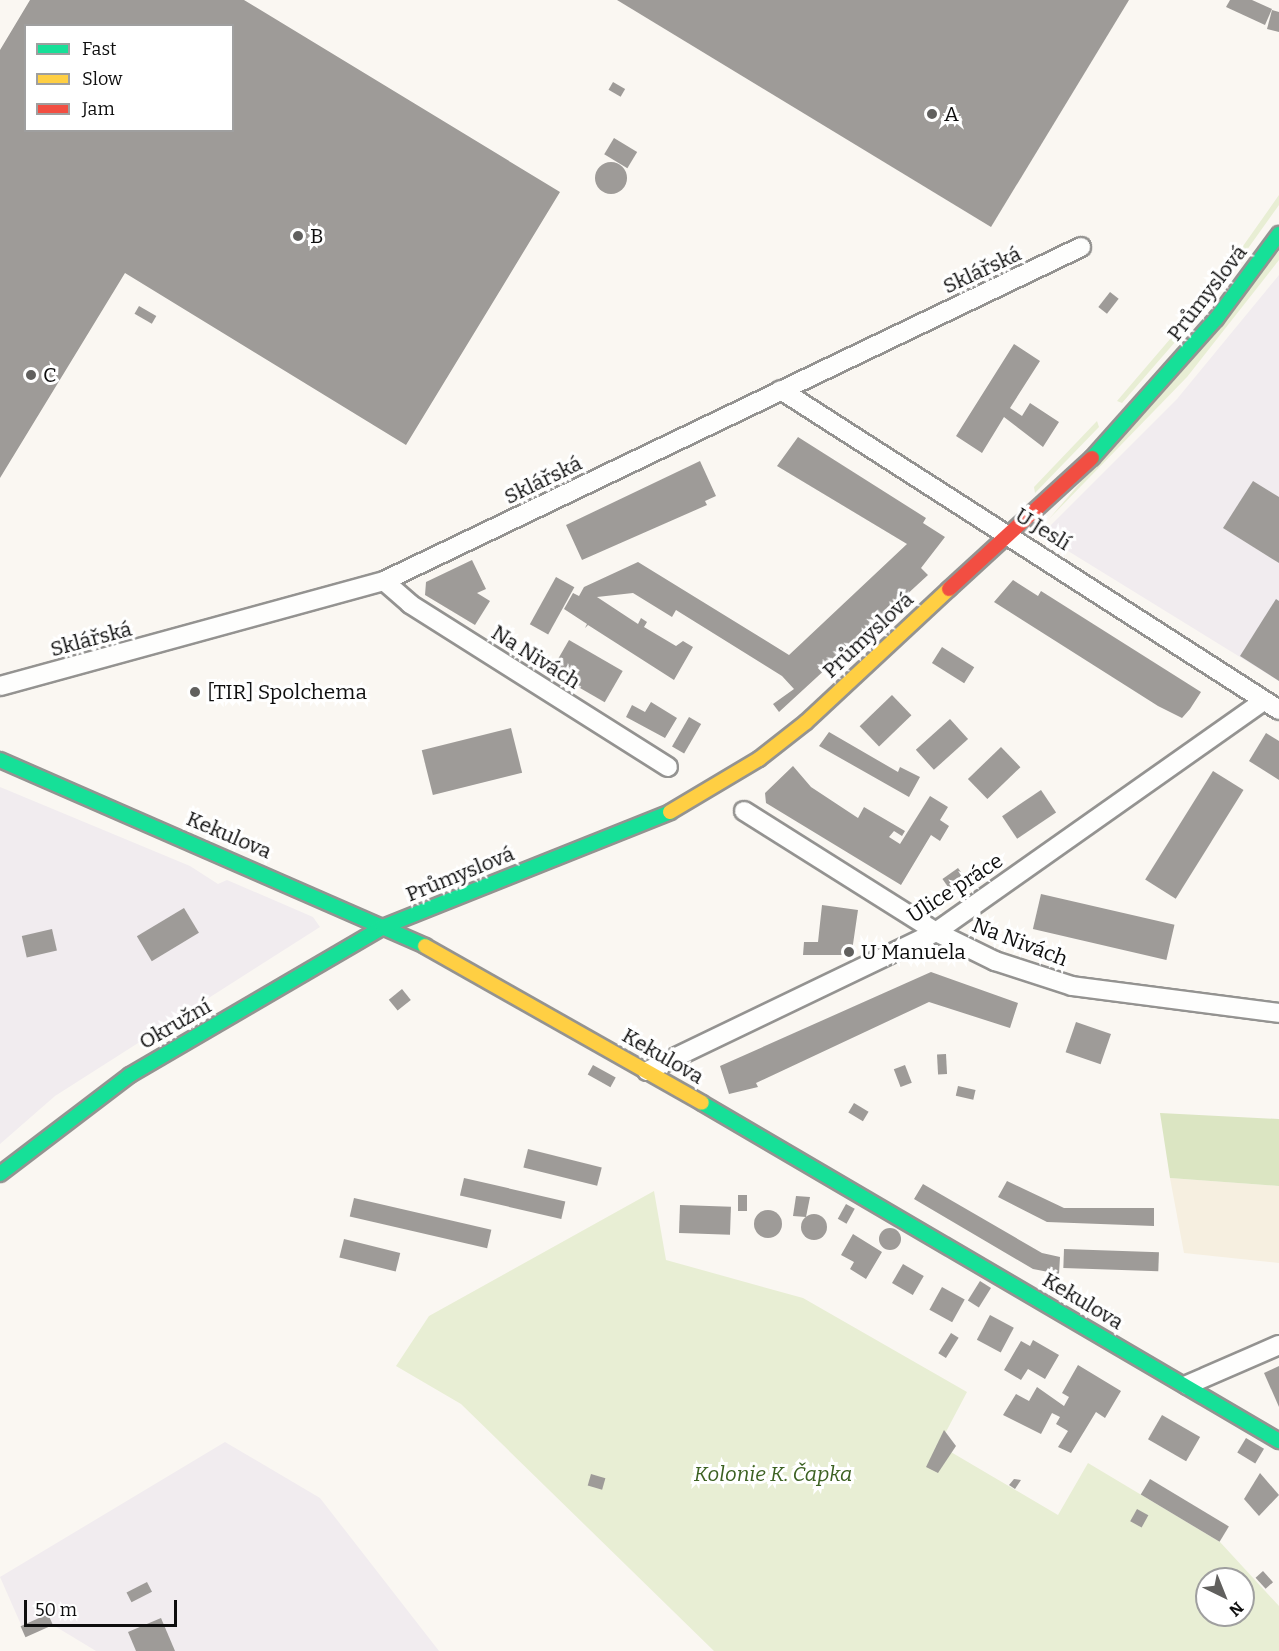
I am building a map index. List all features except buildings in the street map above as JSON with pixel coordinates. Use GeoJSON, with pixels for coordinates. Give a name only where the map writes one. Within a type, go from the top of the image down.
{"type":"FeatureCollection","features":[{"type":"Feature","properties":{"kind":"street","name":"Průmyslová"},"geometry":{"type":"LineString","coordinates":[[383,927],[644,824],[728,781],[806,722],[1010,533],[1152,394],[1279,234]]}},
{"type":"Feature","properties":{"kind":"street","name":"Sklářská"},"geometry":{"type":"LineString","coordinates":[[0,686],[384,581],[1081,247]]}},
{"type":"Feature","properties":{"kind":"street","name":"U Jeslí"},"geometry":{"type":"LineString","coordinates":[[782,390],[1010,533],[1279,710]]}},
{"type":"Feature","properties":{"kind":"street","name":"Na Nivách"},"geometry":{"type":"LineString","coordinates":[[384,581],[410,604],[668,767]]}},
{"type":"Feature","properties":{"kind":"street","name":"Ulice práce"},"geometry":{"type":"LineString","coordinates":[[647,1071],[936,932],[1263,701]]}},
{"type":"Feature","properties":{"kind":"street","name":"Kekulova"},"geometry":{"type":"LineString","coordinates":[[0,760],[458,960],[1187,1385],[1279,1441]]}},
{"type":"Feature","properties":{"kind":"street","name":"Na Nivách"},"geometry":{"type":"LineString","coordinates":[[744,811],[936,932],[994,961],[1072,986],[1279,1013]]}},
{"type":"Feature","properties":{"kind":"street","name":"Okružní"},"geometry":{"type":"LineString","coordinates":[[0,1174],[130,1075],[383,927]]}},
{"type":"Feature","properties":{"kind":"street"},"geometry":{"type":"LineString","coordinates":[[1187,1385],[1279,1345]]}},
{"type":"Feature","properties":{"kind":"shaded area"},"geometry":{"type":"Polygon","coordinates":[[[1279,275],[1279,681],[1047,538],[1048,528],[1177,399],[1279,275]]]}},
{"type":"Feature","properties":{"kind":"shaded area"},"geometry":{"type":"Polygon","coordinates":[[[0,787],[190,866],[218,884],[227,880],[313,917],[320,927],[55,1096],[0,1144],[0,787]]]}},
{"type":"Feature","properties":{"kind":"shaded area"},"geometry":{"type":"Polygon","coordinates":[[[1170,1178],[1279,1186],[1279,1263],[1184,1253],[1170,1178]]]}},
{"type":"Feature","properties":{"kind":"shaded area"},"geometry":{"type":"Polygon","coordinates":[[[225,1442],[320,1498],[439,1651],[96,1651],[53,1625],[26,1636],[0,1577],[225,1442]]]}},
{"type":"Feature","properties":{"kind":"green space"},"geometry":{"type":"Polygon","coordinates":[[[1279,195],[1279,205],[1209,303],[1122,403],[1117,401],[1212,290],[1279,195]]]}},
{"type":"Feature","properties":{"kind":"green space"},"geometry":{"type":"Polygon","coordinates":[[[1279,251],[1279,260],[1187,377],[1049,519],[1279,251]]]}},
{"type":"Feature","properties":{"kind":"green space"},"geometry":{"type":"Polygon","coordinates":[[[1097,421],[1099,427],[1035,493],[1034,487],[1097,421]]]}},
{"type":"Feature","properties":{"kind":"green space"},"geometry":{"type":"Polygon","coordinates":[[[1160,1113],[1279,1119],[1279,1186],[1170,1178],[1160,1113]]]}},
{"type":"Feature","properties":{"kind":"green space","name":"Kolonie K. Čapka"},"geometry":{"type":"Polygon","coordinates":[[[654,1191],[666,1260],[803,1298],[967,1392],[939,1445],[1058,1515],[1088,1463],[1220,1542],[1243,1567],[1195,1567],[1195,1627],[1255,1627],[1255,1580],[1279,1606],[1279,1651],[714,1651],[461,1404],[396,1366],[429,1316],[654,1191]]]}},
{"type":"Feature","properties":{"kind":"traffic: fast"},"geometry":{"type":"LineString","coordinates":[[1092,458],[1216,319],[1279,234]]}},
{"type":"Feature","properties":{"kind":"traffic: fast"},"geometry":{"type":"LineString","coordinates":[[0,760],[425,946]]}},
{"type":"Feature","properties":{"kind":"traffic: fast"},"geometry":{"type":"LineString","coordinates":[[0,1174],[130,1075],[383,927],[670,812]]}},
{"type":"Feature","properties":{"kind":"traffic: fast"},"geometry":{"type":"LineString","coordinates":[[702,1103],[1279,1441]]}},
{"type":"Feature","properties":{"kind":"traffic: slow"},"geometry":{"type":"LineString","coordinates":[[670,812],[759,759],[806,722],[949,589]]}},
{"type":"Feature","properties":{"kind":"traffic: slow"},"geometry":{"type":"LineString","coordinates":[[425,946],[702,1103]]}},
{"type":"Feature","properties":{"kind":"traffic: jam"},"geometry":{"type":"LineString","coordinates":[[949,589],[1092,458]]}},
{"type":"Feature","properties":{"kind":"place","name":"A"},"geometry":{"type":"Point","coordinates":[932,114]}},
{"type":"Feature","properties":{"kind":"place","name":"B"},"geometry":{"type":"Point","coordinates":[298,236]}},
{"type":"Feature","properties":{"kind":"place","name":"C"},"geometry":{"type":"Point","coordinates":[31,375]}},
{"type":"Feature","properties":{"kind":"place","name":"[TIR] Spolchema"},"geometry":{"type":"Point","coordinates":[195,692]}},
{"type":"Feature","properties":{"kind":"place","name":"U Manuela"},"geometry":{"type":"Point","coordinates":[849,952]}}]}
